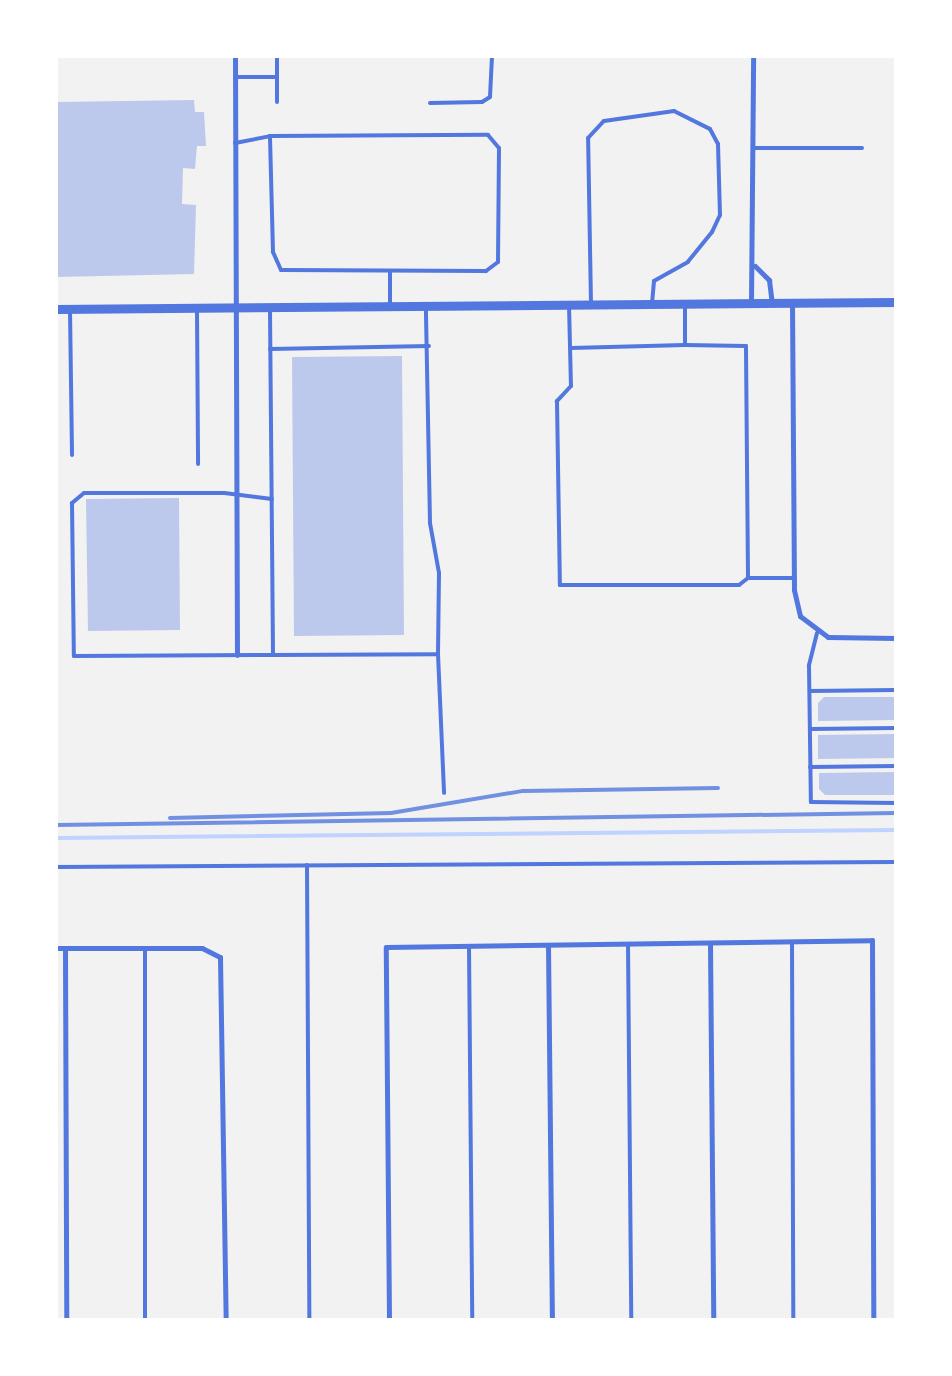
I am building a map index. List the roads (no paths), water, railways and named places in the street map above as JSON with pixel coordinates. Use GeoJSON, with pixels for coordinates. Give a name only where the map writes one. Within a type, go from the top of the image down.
{"type":"FeatureCollection","features":[{"type":"Feature","properties":{"kind":"street"},"geometry":{"type":"LineString","coordinates":[[235,56],[237,655]]}},
{"type":"Feature","properties":{"kind":"street"},"geometry":{"type":"LineString","coordinates":[[751,303],[755,266],[753,56]]}},
{"type":"Feature","properties":{"kind":"street"},"geometry":{"type":"LineString","coordinates":[[755,266],[769,280],[772,303]]}},
{"type":"Feature","properties":{"kind":"street"},"geometry":{"type":"LineString","coordinates":[[56,309],[236,311],[569,304],[896,302]]}},
{"type":"Feature","properties":{"kind":"street"},"geometry":{"type":"LineString","coordinates":[[792,303],[795,578],[800,616],[817,633],[837,638],[896,638]]}},
{"type":"Feature","properties":{"kind":"street"},"geometry":{"type":"LineString","coordinates":[[389,1320],[386,947],[872,940],[873,1320]]}},
{"type":"Feature","properties":{"kind":"street"},"geometry":{"type":"LineString","coordinates":[[710,943],[713,1320]]}},
{"type":"Feature","properties":{"kind":"street"},"geometry":{"type":"LineString","coordinates":[[548,945],[552,1320]]}},
{"type":"Feature","properties":{"kind":"street"},"geometry":{"type":"LineString","coordinates":[[56,948],[202,948],[216,954],[223,966],[226,1320]]}},
{"type":"Feature","properties":{"kind":"street"},"geometry":{"type":"LineString","coordinates":[[65,948],[66,1320]]}},
{"type":"Feature","properties":{"kind":"lane"},"geometry":{"type":"LineString","coordinates":[[277,56],[277,102]]}},
{"type":"Feature","properties":{"kind":"lane"},"geometry":{"type":"LineString","coordinates":[[430,103],[482,102],[490,97],[492,56]]}},
{"type":"Feature","properties":{"kind":"lane"},"geometry":{"type":"LineString","coordinates":[[235,78],[277,76]]}},
{"type":"Feature","properties":{"kind":"lane"},"geometry":{"type":"LineString","coordinates":[[591,304],[588,138],[604,121],[674,111],[710,129],[718,144],[720,214],[712,232],[688,262],[654,280],[652,303]]}},
{"type":"Feature","properties":{"kind":"lane"},"geometry":{"type":"LineString","coordinates":[[236,143],[270,136],[480,133],[496,140],[500,255],[495,266],[486,271],[390,272],[287,272],[276,267],[270,136]]}},
{"type":"Feature","properties":{"kind":"lane"},"geometry":{"type":"LineString","coordinates":[[754,148],[862,148]]}},
{"type":"Feature","properties":{"kind":"lane"},"geometry":{"type":"LineString","coordinates":[[390,272],[390,309]]}},
{"type":"Feature","properties":{"kind":"lane"},"geometry":{"type":"LineString","coordinates":[[685,303],[685,345]]}},
{"type":"Feature","properties":{"kind":"lane"},"geometry":{"type":"LineString","coordinates":[[569,304],[571,386],[557,401],[560,585],[739,585],[748,578],[795,578]]}},
{"type":"Feature","properties":{"kind":"lane"},"geometry":{"type":"LineString","coordinates":[[426,308],[429,346],[430,523],[438,573],[438,654],[444,793]]}},
{"type":"Feature","properties":{"kind":"lane"},"geometry":{"type":"LineString","coordinates":[[70,309],[72,455]]}},
{"type":"Feature","properties":{"kind":"lane"},"geometry":{"type":"LineString","coordinates":[[270,310],[273,655]]}},
{"type":"Feature","properties":{"kind":"lane"},"geometry":{"type":"LineString","coordinates":[[197,311],[198,464]]}},
{"type":"Feature","properties":{"kind":"lane"},"geometry":{"type":"LineString","coordinates":[[571,348],[685,345],[746,346],[748,578]]}},
{"type":"Feature","properties":{"kind":"lane"},"geometry":{"type":"LineString","coordinates":[[270,349],[429,346]]}},
{"type":"Feature","properties":{"kind":"lane"},"geometry":{"type":"LineString","coordinates":[[272,499],[236,496],[84,493],[72,503],[74,656],[438,654]]}},
{"type":"Feature","properties":{"kind":"lane"},"geometry":{"type":"LineString","coordinates":[[817,633],[810,691],[810,798],[814,803],[896,803]]}},
{"type":"Feature","properties":{"kind":"lane"},"geometry":{"type":"LineString","coordinates":[[810,691],[896,690]]}},
{"type":"Feature","properties":{"kind":"lane"},"geometry":{"type":"LineString","coordinates":[[810,729],[896,728]]}},
{"type":"Feature","properties":{"kind":"lane"},"geometry":{"type":"LineString","coordinates":[[810,767],[896,766]]}},
{"type":"Feature","properties":{"kind":"lane"},"geometry":{"type":"LineString","coordinates":[[56,867],[896,862]]}},
{"type":"Feature","properties":{"kind":"lane"},"geometry":{"type":"LineString","coordinates":[[307,865],[309,1320]]}},
{"type":"Feature","properties":{"kind":"lane"},"geometry":{"type":"LineString","coordinates":[[792,942],[794,1320]]}},
{"type":"Feature","properties":{"kind":"lane"},"geometry":{"type":"LineString","coordinates":[[628,944],[631,1320]]}},
{"type":"Feature","properties":{"kind":"lane"},"geometry":{"type":"LineString","coordinates":[[469,946],[472,1320]]}},
{"type":"Feature","properties":{"kind":"lane"},"geometry":{"type":"LineString","coordinates":[[145,948],[145,1320]]}},
{"type":"Feature","properties":{"kind":"waterway"},"geometry":{"type":"LineString","coordinates":[[56,838],[896,830]]}},
{"type":"Feature","properties":{"kind":"railway"},"geometry":{"type":"LineString","coordinates":[[170,818],[391,813],[523,791],[718,788]]}},
{"type":"Feature","properties":{"kind":"railway"},"geometry":{"type":"LineString","coordinates":[[56,825],[896,813]]}}]}
